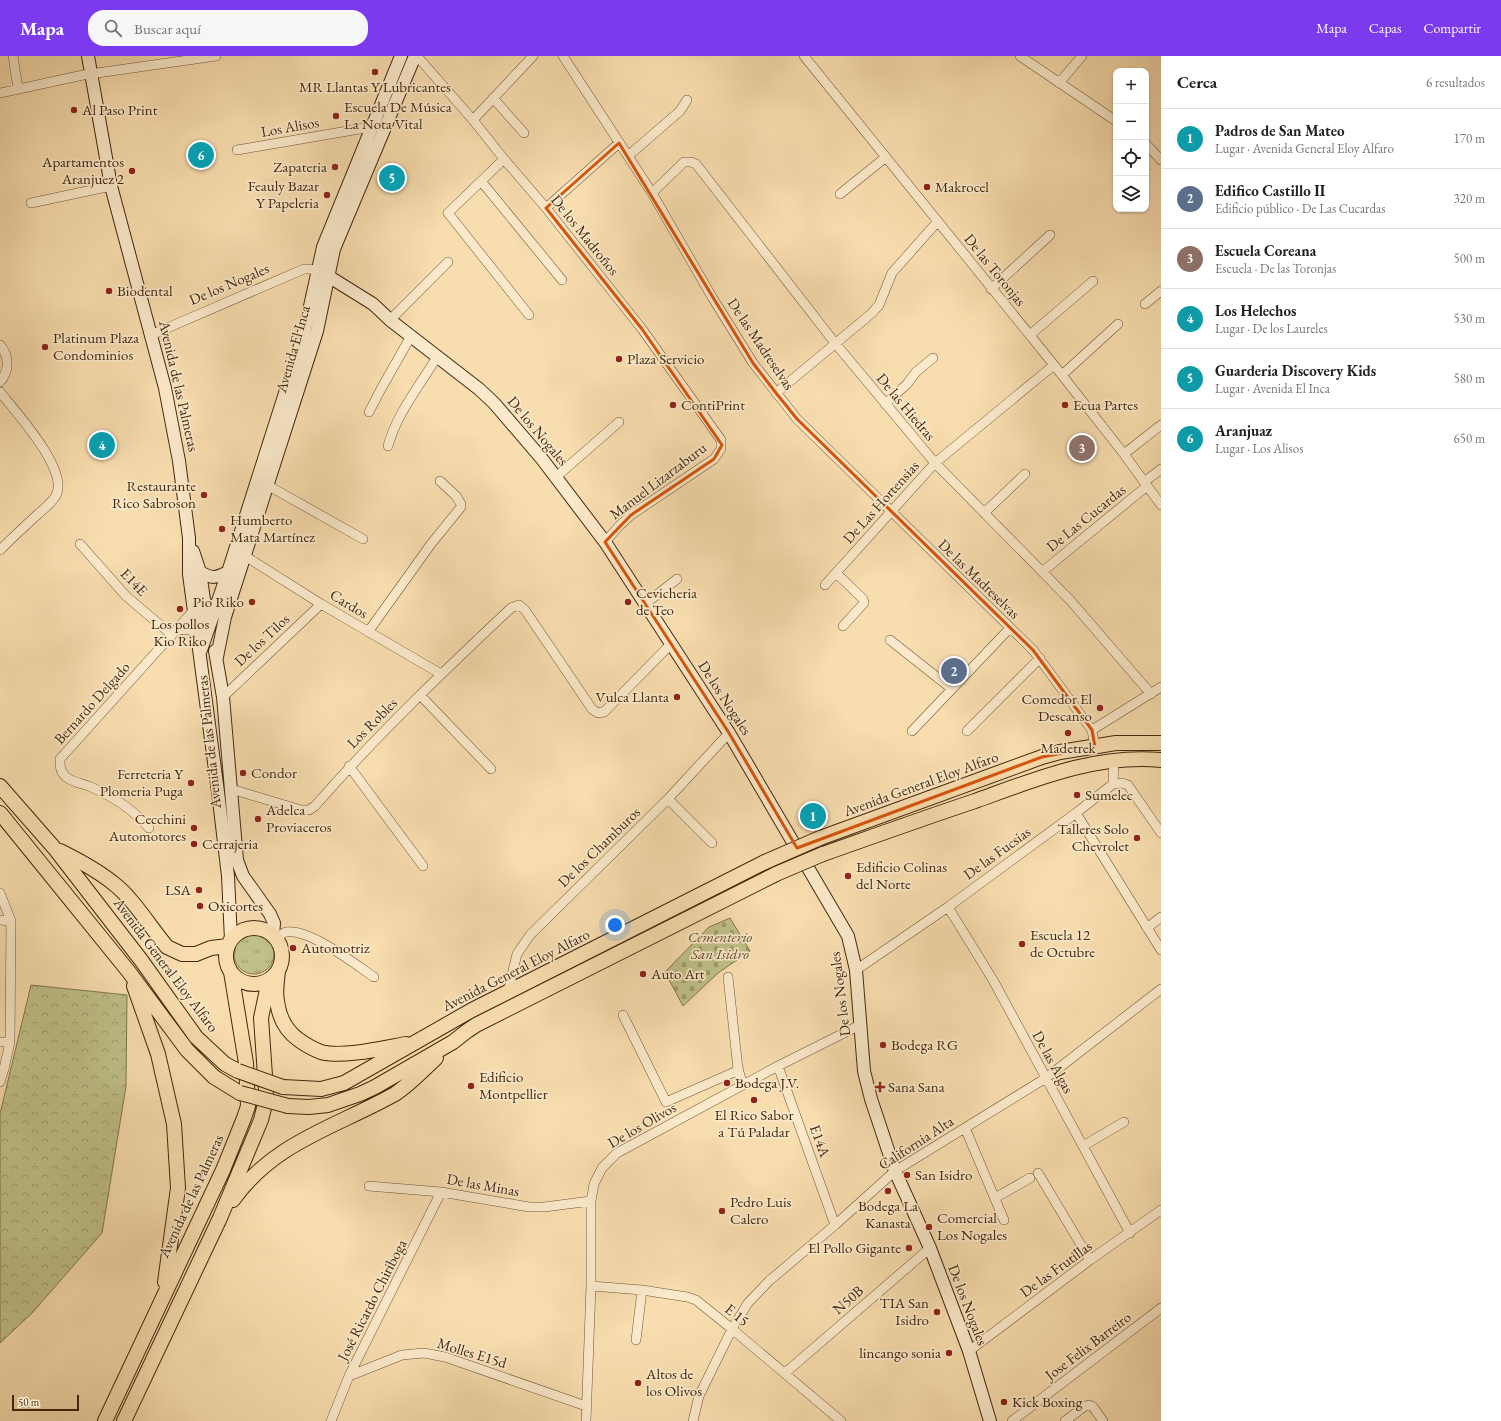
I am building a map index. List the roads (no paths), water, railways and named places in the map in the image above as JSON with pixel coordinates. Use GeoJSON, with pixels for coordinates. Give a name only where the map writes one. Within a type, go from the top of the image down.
{"type":"FeatureCollection","features":[{"type":"Feature","properties":{"kind":"main road","name":"Avenida General Eloy Alfaro"},"geometry":{"type":"LineString","coordinates":[[0,786],[56,850],[141,960],[196,1037],[225,1064],[238,1072],[283,1087],[321,1089],[344,1083],[472,1010],[765,862],[820,838],[1042,757],[1060,752],[1116,743],[1161,743]]}},
{"type":"Feature","properties":{"kind":"main road","name":"Avenida General Eloy Alfaro"},"geometry":{"type":"LineString","coordinates":[[0,813],[129,972],[187,1050],[214,1077],[240,1093],[288,1106],[309,1107],[328,1105],[346,1100],[375,1087],[453,1042],[476,1025],[776,874],[823,854],[1065,769],[1114,760],[1161,760]]}},
{"type":"Feature","properties":{"kind":"main road"},"geometry":{"type":"LineString","coordinates":[[56,850],[114,883],[130,900],[167,947],[182,954],[196,954],[229,943],[236,934],[251,928],[263,930],[275,937]]}},
{"type":"Feature","properties":{"kind":"main road","name":"Avenida de las Palmeras"},"geometry":{"type":"LineString","coordinates":[[124,1421],[220,1218],[254,1137],[265,1104],[265,1066],[261,1018],[273,975],[281,963],[282,955],[275,937]]}},
{"type":"Feature","properties":{"kind":"main road","name":"Avenida de las Palmeras"},"geometry":{"type":"LineString","coordinates":[[104,1421],[223,1170],[248,1106],[246,1064],[231,972],[226,959],[229,943]]}},
{"type":"Feature","properties":{"kind":"main road"},"geometry":{"type":"LineString","coordinates":[[129,972],[158,1054],[174,1124],[178,1188],[162,1298]]}},
{"type":"Feature","properties":{"kind":"main road"},"geometry":{"type":"LineString","coordinates":[[231,972],[237,978],[252,984],[261,983],[273,975],[276,1000],[280,1015],[286,1027],[306,1046],[322,1052],[344,1053],[415,1043]]}},
{"type":"Feature","properties":{"kind":"main road"},"geometry":{"type":"LineString","coordinates":[[220,1218],[240,1189],[251,1177],[281,1153],[296,1143],[395,1093],[412,1081],[453,1042]]}},
{"type":"Feature","properties":{"kind":"street","name":"Avenida de las Palmeras"},"geometry":{"type":"LineString","coordinates":[[88,56],[111,186],[164,388],[179,461],[189,538],[189,574],[194,610],[217,658],[223,697],[237,860],[243,876],[270,914],[274,923],[275,937]]}},
{"type":"Feature","properties":{"kind":"street"},"geometry":{"type":"LineString","coordinates":[[0,93],[91,74],[216,56]]}},
{"type":"Feature","properties":{"kind":"street","name":"Avenida El Inca"},"geometry":{"type":"LineString","coordinates":[[217,658],[225,617],[317,331],[323,247],[401,56]]}},
{"type":"Feature","properties":{"kind":"street","name":"Avenida El Inca"},"geometry":{"type":"LineString","coordinates":[[200,651],[203,631],[228,572],[322,273],[334,249],[416,56]]}},
{"type":"Feature","properties":{"kind":"street","name":"De los Madroños"},"geometry":{"type":"LineString","coordinates":[[416,56],[473,120],[546,208],[642,329],[721,440]]}},
{"type":"Feature","properties":{"kind":"street"},"geometry":{"type":"LineString","coordinates":[[473,120],[533,56]]}},
{"type":"Feature","properties":{"kind":"street","name":"De las Madreselvas"},"geometry":{"type":"LineString","coordinates":[[563,56],[652,193],[712,297],[749,357],[776,393],[797,419],[1040,658],[1092,730]]}},
{"type":"Feature","properties":{"kind":"street","name":"De las Toronjas"},"geometry":{"type":"LineString","coordinates":[[804,56],[1062,375],[1124,454],[1161,505]]}},
{"type":"Feature","properties":{"kind":"street"},"geometry":{"type":"LineString","coordinates":[[1059,83],[1082,56]]}},
{"type":"Feature","properties":{"kind":"street"},"geometry":{"type":"LineString","coordinates":[[12,57],[18,89]]}},
{"type":"Feature","properties":{"kind":"street"},"geometry":{"type":"LineString","coordinates":[[1025,57],[1059,83],[1113,119]]}},
{"type":"Feature","properties":{"kind":"street"},"geometry":{"type":"LineString","coordinates":[[493,98],[524,133]]}},
{"type":"Feature","properties":{"kind":"street"},"geometry":{"type":"LineString","coordinates":[[628,156],[680,111],[687,100]]}},
{"type":"Feature","properties":{"kind":"street","name":"Los Alisos"},"geometry":{"type":"LineString","coordinates":[[237,150],[371,127]]}},
{"type":"Feature","properties":{"kind":"street"},"geometry":{"type":"LineString","coordinates":[[546,208],[619,143]]}},
{"type":"Feature","properties":{"kind":"street"},"geometry":{"type":"LineString","coordinates":[[1149,147],[1161,160]]}},
{"type":"Feature","properties":{"kind":"street"},"geometry":{"type":"LineString","coordinates":[[840,194],[886,156]]}},
{"type":"Feature","properties":{"kind":"street"},"geometry":{"type":"LineString","coordinates":[[504,159],[448,213],[529,316]]}},
{"type":"Feature","properties":{"kind":"street","name":"De las Hiedras"},"geometry":{"type":"LineString","coordinates":[[652,193],[683,163],[688,162],[696,164],[835,343],[935,463],[1070,600],[1151,694]]}},
{"type":"Feature","properties":{"kind":"street"},"geometry":{"type":"LineString","coordinates":[[481,181],[562,280]]}},
{"type":"Feature","properties":{"kind":"street"},"geometry":{"type":"LineString","coordinates":[[31,203],[111,186]]}},
{"type":"Feature","properties":{"kind":"street"},"geometry":{"type":"LineString","coordinates":[[776,393],[876,309],[892,273],[938,221]]}},
{"type":"Feature","properties":{"kind":"street"},"geometry":{"type":"LineString","coordinates":[[991,289],[1050,235]]}},
{"type":"Feature","properties":{"kind":"street"},"geometry":{"type":"LineString","coordinates":[[390,320],[448,262]]}},
{"type":"Feature","properties":{"kind":"street","name":"De los Nogales"},"geometry":{"type":"LineString","coordinates":[[151,336],[304,269],[310,269],[322,273],[373,304],[390,320],[494,402],[556,477],[605,542],[729,733],[848,936],[856,970],[864,1071],[871,1099],[895,1171],[930,1248],[969,1350],[990,1421]]}},
{"type":"Feature","properties":{"kind":"street"},"geometry":{"type":"LineString","coordinates":[[1030,335],[1093,280]]}},
{"type":"Feature","properties":{"kind":"street"},"geometry":{"type":"LineString","coordinates":[[1145,304],[1161,291]]}},
{"type":"Feature","properties":{"kind":"street"},"geometry":{"type":"LineString","coordinates":[[1062,375],[1118,324]]}},
{"type":"Feature","properties":{"kind":"street"},"geometry":{"type":"LineString","coordinates":[[369,412],[411,336]]}},
{"type":"Feature","properties":{"kind":"street"},"geometry":{"type":"LineString","coordinates":[[0,345],[6,354],[7,361],[6,371],[0,382]]}},
{"type":"Feature","properties":{"kind":"street"},"geometry":{"type":"LineString","coordinates":[[388,446],[396,425],[413,395],[438,357]]}},
{"type":"Feature","properties":{"kind":"street"},"geometry":{"type":"LineString","coordinates":[[885,404],[907,384],[916,372],[933,358]]}},
{"type":"Feature","properties":{"kind":"street","name":"De Las Hortensias"},"geometry":{"type":"LineString","coordinates":[[825,585],[890,511],[935,463],[1054,365]]}},
{"type":"Feature","properties":{"kind":"street"},"geometry":{"type":"LineString","coordinates":[[0,392],[46,453],[58,477],[58,491],[56,496],[0,550]]}},
{"type":"Feature","properties":{"kind":"street"},"geometry":{"type":"LineString","coordinates":[[556,477],[619,422]]}},
{"type":"Feature","properties":{"kind":"street"},"geometry":{"type":"LineString","coordinates":[[1124,454],[1161,425]]}},
{"type":"Feature","properties":{"kind":"street","name":"Manuel Lizarzaburu"},"geometry":{"type":"LineString","coordinates":[[605,542],[631,515],[714,459],[721,450],[721,440]]}},
{"type":"Feature","properties":{"kind":"street","name":"De Las Cucardas"},"geometry":{"type":"LineString","coordinates":[[1042,572],[1146,484],[1161,469]]}},
{"type":"Feature","properties":{"kind":"street"},"geometry":{"type":"LineString","coordinates":[[984,513],[1025,474]]}},
{"type":"Feature","properties":{"kind":"street"},"geometry":{"type":"LineString","coordinates":[[368,632],[431,544],[461,507],[462,504],[456,496],[440,481]]}},
{"type":"Feature","properties":{"kind":"street"},"geometry":{"type":"LineString","coordinates":[[267,486],[363,540]]}},
{"type":"Feature","properties":{"kind":"street","name":"Avenida de las Palmeras"},"geometry":{"type":"LineString","coordinates":[[189,538],[200,572],[203,631]]}},
{"type":"Feature","properties":{"kind":"street","name":"E14E"},"geometry":{"type":"LineString","coordinates":[[80,544],[126,596],[174,633]]}},
{"type":"Feature","properties":{"kind":"street","name":"Cardos"},"geometry":{"type":"LineString","coordinates":[[245,556],[321,604],[441,674]]}},
{"type":"Feature","properties":{"kind":"street"},"geometry":{"type":"LineString","coordinates":[[200,572],[213,578],[228,572]]}},
{"type":"Feature","properties":{"kind":"street"},"geometry":{"type":"LineString","coordinates":[[836,573],[863,599],[864,603],[844,626]]}},
{"type":"Feature","properties":{"kind":"street"},"geometry":{"type":"LineString","coordinates":[[645,604],[677,579]]}},
{"type":"Feature","properties":{"kind":"street","name":"De los Tilos"},"geometry":{"type":"LineString","coordinates":[[223,697],[321,604]]}},
{"type":"Feature","properties":{"kind":"street","name":"Los Robles"},"geometry":{"type":"LineString","coordinates":[[231,789],[301,810],[309,810],[315,806],[350,766],[441,674],[511,608],[519,605],[525,610],[592,709],[598,713],[604,712],[671,644]]}},
{"type":"Feature","properties":{"kind":"street","name":"Bernardo Delgado"},"geometry":{"type":"LineString","coordinates":[[149,828],[130,808],[119,801],[86,785],[73,782],[66,777],[60,769],[60,759],[194,610]]}},
{"type":"Feature","properties":{"kind":"street"},"geometry":{"type":"LineString","coordinates":[[912,731],[1010,628]]}},
{"type":"Feature","properties":{"kind":"street"},"geometry":{"type":"LineString","coordinates":[[174,633],[182,629],[203,631]]}},
{"type":"Feature","properties":{"kind":"street"},"geometry":{"type":"LineString","coordinates":[[890,640],[952,689]]}},
{"type":"Feature","properties":{"kind":"street","name":"Avenida de las Palmeras"},"geometry":{"type":"LineString","coordinates":[[200,651],[228,876],[229,943]]}},
{"type":"Feature","properties":{"kind":"street"},"geometry":{"type":"LineString","coordinates":[[967,731],[1040,658]]}},
{"type":"Feature","properties":{"kind":"street"},"geometry":{"type":"LineString","coordinates":[[1095,747],[1092,730],[1161,687]]}},
{"type":"Feature","properties":{"kind":"street"},"geometry":{"type":"LineString","coordinates":[[420,695],[491,769]]}},
{"type":"Feature","properties":{"kind":"street","name":"De los Chamburos"},"geometry":{"type":"LineString","coordinates":[[508,992],[517,954],[530,935],[668,800],[729,733]]}},
{"type":"Feature","properties":{"kind":"street"},"geometry":{"type":"LineString","coordinates":[[1114,760],[1113,784],[1122,783],[1128,785],[1161,833]]}},
{"type":"Feature","properties":{"kind":"street"},"geometry":{"type":"LineString","coordinates":[[350,766],[423,866]]}},
{"type":"Feature","properties":{"kind":"street","name":"De las Fucsias"},"geometry":{"type":"LineString","coordinates":[[856,970],[948,907],[1113,784]]}},
{"type":"Feature","properties":{"kind":"street"},"geometry":{"type":"LineString","coordinates":[[668,800],[712,843]]}},
{"type":"Feature","properties":{"kind":"street"},"geometry":{"type":"LineString","coordinates":[[1076,813],[1161,950]]}},
{"type":"Feature","properties":{"kind":"street"},"geometry":{"type":"LineString","coordinates":[[0,893],[12,921],[10,1042],[0,1082]]}},
{"type":"Feature","properties":{"kind":"street","name":"De las Algas"},"geometry":{"type":"LineString","coordinates":[[948,907],[993,980],[1130,1233]]}},
{"type":"Feature","properties":{"kind":"street"},"geometry":{"type":"LineString","coordinates":[[1147,928],[1161,917]]}},
{"type":"Feature","properties":{"kind":"street"},"geometry":{"type":"LineString","coordinates":[[0,920],[12,921]]}},
{"type":"Feature","properties":{"kind":"street"},"geometry":{"type":"LineString","coordinates":[[275,937],[287,932],[303,934],[319,941],[374,977]]}},
{"type":"Feature","properties":{"kind":"street"},"geometry":{"type":"LineString","coordinates":[[728,977],[739,1070],[743,1085]]}},
{"type":"Feature","properties":{"kind":"street","name":"California Alta"},"geometry":{"type":"LineString","coordinates":[[693,1421],[699,1396],[732,1328],[748,1303],[791,1261],[835,1225],[895,1171],[1046,1078],[1161,989]]}},
{"type":"Feature","properties":{"kind":"street"},"geometry":{"type":"LineString","coordinates":[[623,1015],[666,1102],[739,1070]]}},
{"type":"Feature","properties":{"kind":"street","name":"De los Olivos"},"geometry":{"type":"LineString","coordinates":[[586,1421],[591,1286],[591,1201],[594,1184],[599,1173],[608,1160],[617,1153],[778,1066],[860,1025]]}},
{"type":"Feature","properties":{"kind":"street"},"geometry":{"type":"LineString","coordinates":[[0,1042],[10,1042]]}},
{"type":"Feature","properties":{"kind":"street","name":"E14A"},"geometry":{"type":"LineString","coordinates":[[778,1066],[835,1225]]}},
{"type":"Feature","properties":{"kind":"street"},"geometry":{"type":"LineString","coordinates":[[1083,1146],[1124,1122]]}},
{"type":"Feature","properties":{"kind":"street"},"geometry":{"type":"LineString","coordinates":[[965,1128],[1004,1220]]}},
{"type":"Feature","properties":{"kind":"street"},"geometry":{"type":"LineString","coordinates":[[1038,1173],[1090,1260]]}},
{"type":"Feature","properties":{"kind":"street"},"geometry":{"type":"LineString","coordinates":[[995,1198],[1030,1178]]}},
{"type":"Feature","properties":{"kind":"street","name":"De las Minas"},"geometry":{"type":"LineString","coordinates":[[369,1186],[441,1192],[528,1207],[544,1207],[591,1201]]}},
{"type":"Feature","properties":{"kind":"street","name":"José Ricardo Chiriboga"},"geometry":{"type":"LineString","coordinates":[[331,1421],[349,1376],[441,1192]]}},
{"type":"Feature","properties":{"kind":"street","name":"De las Frutillas"},"geometry":{"type":"LineString","coordinates":[[969,1350],[1090,1260],[1161,1210]]}},
{"type":"Feature","properties":{"kind":"street","name":"N50B"},"geometry":{"type":"LineString","coordinates":[[785,1373],[930,1248]]}},
{"type":"Feature","properties":{"kind":"street","name":"E 15"},"geometry":{"type":"LineString","coordinates":[[591,1286],[642,1290],[696,1300],[732,1328],[841,1421]]}},
{"type":"Feature","properties":{"kind":"street"},"geometry":{"type":"LineString","coordinates":[[636,1340],[642,1290]]}},
{"type":"Feature","properties":{"kind":"street","name":"Jose Felix Barreiro"},"geometry":{"type":"LineString","coordinates":[[1012,1421],[1161,1308]]}},
{"type":"Feature","properties":{"kind":"street","name":"Molles E15d"},"geometry":{"type":"LineString","coordinates":[[349,1376],[402,1355],[424,1353],[445,1357],[586,1406]]}},
{"type":"Feature","properties":{"kind":"street"},"geometry":{"type":"LineString","coordinates":[[1065,1421],[1085,1406],[1089,1405],[1093,1407],[1103,1421]]}},
{"type":"Feature","properties":{"kind":"place","name":"MR Llantas Y Lubricantes"},"geometry":{"type":"Point","coordinates":[375,72]}},
{"type":"Feature","properties":{"kind":"place","name":"Al Paso Print"},"geometry":{"type":"Point","coordinates":[74,110]}},
{"type":"Feature","properties":{"kind":"place","name":"Escuela De Música La Nota Vital"},"geometry":{"type":"Point","coordinates":[336,116]}},
{"type":"Feature","properties":{"kind":"place","name":"Aranjuaz"},"geometry":{"type":"Point","coordinates":[201,155]}},
{"type":"Feature","properties":{"kind":"place","name":"Zapateria"},"geometry":{"type":"Point","coordinates":[335,167]}},
{"type":"Feature","properties":{"kind":"place","name":"Apartamentos Aranjuez 2"},"geometry":{"type":"Point","coordinates":[132,171]}},
{"type":"Feature","properties":{"kind":"place","name":"Guarderia Discovery Kids"},"geometry":{"type":"Point","coordinates":[392,178]}},
{"type":"Feature","properties":{"kind":"place","name":"Makrocel"},"geometry":{"type":"Point","coordinates":[927,187]}},
{"type":"Feature","properties":{"kind":"place","name":"Feauly Bazar Y Papeleria"},"geometry":{"type":"Point","coordinates":[327,195]}},
{"type":"Feature","properties":{"kind":"place","name":"Biodental"},"geometry":{"type":"Point","coordinates":[109,291]}},
{"type":"Feature","properties":{"kind":"place","name":"Platinum Plaza Condominios"},"geometry":{"type":"Point","coordinates":[45,347]}},
{"type":"Feature","properties":{"kind":"place","name":"Plaza Servicio"},"geometry":{"type":"Point","coordinates":[619,359]}},
{"type":"Feature","properties":{"kind":"place","name":"ContiPrint"},"geometry":{"type":"Point","coordinates":[673,405]}},
{"type":"Feature","properties":{"kind":"place","name":"Ecua Partes"},"geometry":{"type":"Point","coordinates":[1065,405]}},
{"type":"Feature","properties":{"kind":"place","name":"Los Helechos"},"geometry":{"type":"Point","coordinates":[102,445]}},
{"type":"Feature","properties":{"kind":"place","name":"Escuela Coreana"},"geometry":{"type":"Point","coordinates":[1082,448]}},
{"type":"Feature","properties":{"kind":"place","name":"Restaurante Rico Sabroson"},"geometry":{"type":"Point","coordinates":[204,495]}},
{"type":"Feature","properties":{"kind":"place","name":"Humberto Mata Martínez"},"geometry":{"type":"Point","coordinates":[222,529]}},
{"type":"Feature","properties":{"kind":"place","name":"Pio Riko"},"geometry":{"type":"Point","coordinates":[252,602]}},
{"type":"Feature","properties":{"kind":"place","name":"Cevicheria de Teo"},"geometry":{"type":"Point","coordinates":[628,602]}},
{"type":"Feature","properties":{"kind":"place","name":"Los pollos Kio Riko"},"geometry":{"type":"Point","coordinates":[180,609]}},
{"type":"Feature","properties":{"kind":"place","name":"Edifico Castillo II"},"geometry":{"type":"Point","coordinates":[954,671]}},
{"type":"Feature","properties":{"kind":"place","name":"Vulca Llanta"},"geometry":{"type":"Point","coordinates":[677,697]}},
{"type":"Feature","properties":{"kind":"place","name":"Comedor El Descanso"},"geometry":{"type":"Point","coordinates":[1100,708]}},
{"type":"Feature","properties":{"kind":"place","name":"Madetrek"},"geometry":{"type":"Point","coordinates":[1068,733]}},
{"type":"Feature","properties":{"kind":"place","name":"Condor"},"geometry":{"type":"Point","coordinates":[243,773]}},
{"type":"Feature","properties":{"kind":"place","name":"Ferreteria Y Plomeria Puga"},"geometry":{"type":"Point","coordinates":[191,783]}},
{"type":"Feature","properties":{"kind":"place","name":"Sumelec"},"geometry":{"type":"Point","coordinates":[1077,795]}},
{"type":"Feature","properties":{"kind":"place","name":"Padros de San Mateo"},"geometry":{"type":"Point","coordinates":[813,816]}},
{"type":"Feature","properties":{"kind":"place","name":"Adelca Proviaceros"},"geometry":{"type":"Point","coordinates":[258,819]}},
{"type":"Feature","properties":{"kind":"place","name":"Cecchini Automotores"},"geometry":{"type":"Point","coordinates":[194,828]}},
{"type":"Feature","properties":{"kind":"place","name":"Talleres Solo Chevrolet"},"geometry":{"type":"Point","coordinates":[1137,838]}},
{"type":"Feature","properties":{"kind":"place","name":"Cerrajeria"},"geometry":{"type":"Point","coordinates":[194,844]}},
{"type":"Feature","properties":{"kind":"place","name":"Edificio Colinas del Norte"},"geometry":{"type":"Point","coordinates":[848,876]}},
{"type":"Feature","properties":{"kind":"place","name":"LSA"},"geometry":{"type":"Point","coordinates":[199,890]}},
{"type":"Feature","properties":{"kind":"place","name":"Oxicortes"},"geometry":{"type":"Point","coordinates":[200,906]}},
{"type":"Feature","properties":{"kind":"place","name":"Escuela 12 de Octubre"},"geometry":{"type":"Point","coordinates":[1022,944]}},
{"type":"Feature","properties":{"kind":"place","name":"Automotriz"},"geometry":{"type":"Point","coordinates":[293,948]}},
{"type":"Feature","properties":{"kind":"place","name":"Auto Art"},"geometry":{"type":"Point","coordinates":[643,974]}},
{"type":"Feature","properties":{"kind":"place","name":"Bodega RG"},"geometry":{"type":"Point","coordinates":[883,1045]}},
{"type":"Feature","properties":{"kind":"place","name":"Bodega J.V."},"geometry":{"type":"Point","coordinates":[727,1083]}},
{"type":"Feature","properties":{"kind":"place","name":"Edificio Montpellier"},"geometry":{"type":"Point","coordinates":[471,1086]}},
{"type":"Feature","properties":{"kind":"place","name":"Sana Sana"},"geometry":{"type":"Point","coordinates":[880,1087]}},
{"type":"Feature","properties":{"kind":"place","name":"El Rico Sabor a Tú Paladar"},"geometry":{"type":"Point","coordinates":[754,1100]}},
{"type":"Feature","properties":{"kind":"place","name":"San Isidro"},"geometry":{"type":"Point","coordinates":[907,1175]}},
{"type":"Feature","properties":{"kind":"place","name":"Bodega La Kanasta"},"geometry":{"type":"Point","coordinates":[888,1191]}},
{"type":"Feature","properties":{"kind":"place","name":"Pedro Luis Calero"},"geometry":{"type":"Point","coordinates":[722,1211]}},
{"type":"Feature","properties":{"kind":"place","name":"Comercial Los Nogales"},"geometry":{"type":"Point","coordinates":[929,1227]}},
{"type":"Feature","properties":{"kind":"place","name":"El Pollo Gigante"},"geometry":{"type":"Point","coordinates":[909,1248]}},
{"type":"Feature","properties":{"kind":"place","name":"TIA San Isidro"},"geometry":{"type":"Point","coordinates":[937,1312]}},
{"type":"Feature","properties":{"kind":"place","name":"lincango sonia"},"geometry":{"type":"Point","coordinates":[949,1353]}},
{"type":"Feature","properties":{"kind":"place","name":"Altos de los Olivos"},"geometry":{"type":"Point","coordinates":[638,1383]}},
{"type":"Feature","properties":{"kind":"place","name":"Kick Boxing"},"geometry":{"type":"Point","coordinates":[1004,1402]}},
{"type":"Feature","properties":{"kind":"park label","name":"Cementerio San Isidro"},"geometry":{"type":"Point","coordinates":[720,946]}}]}
